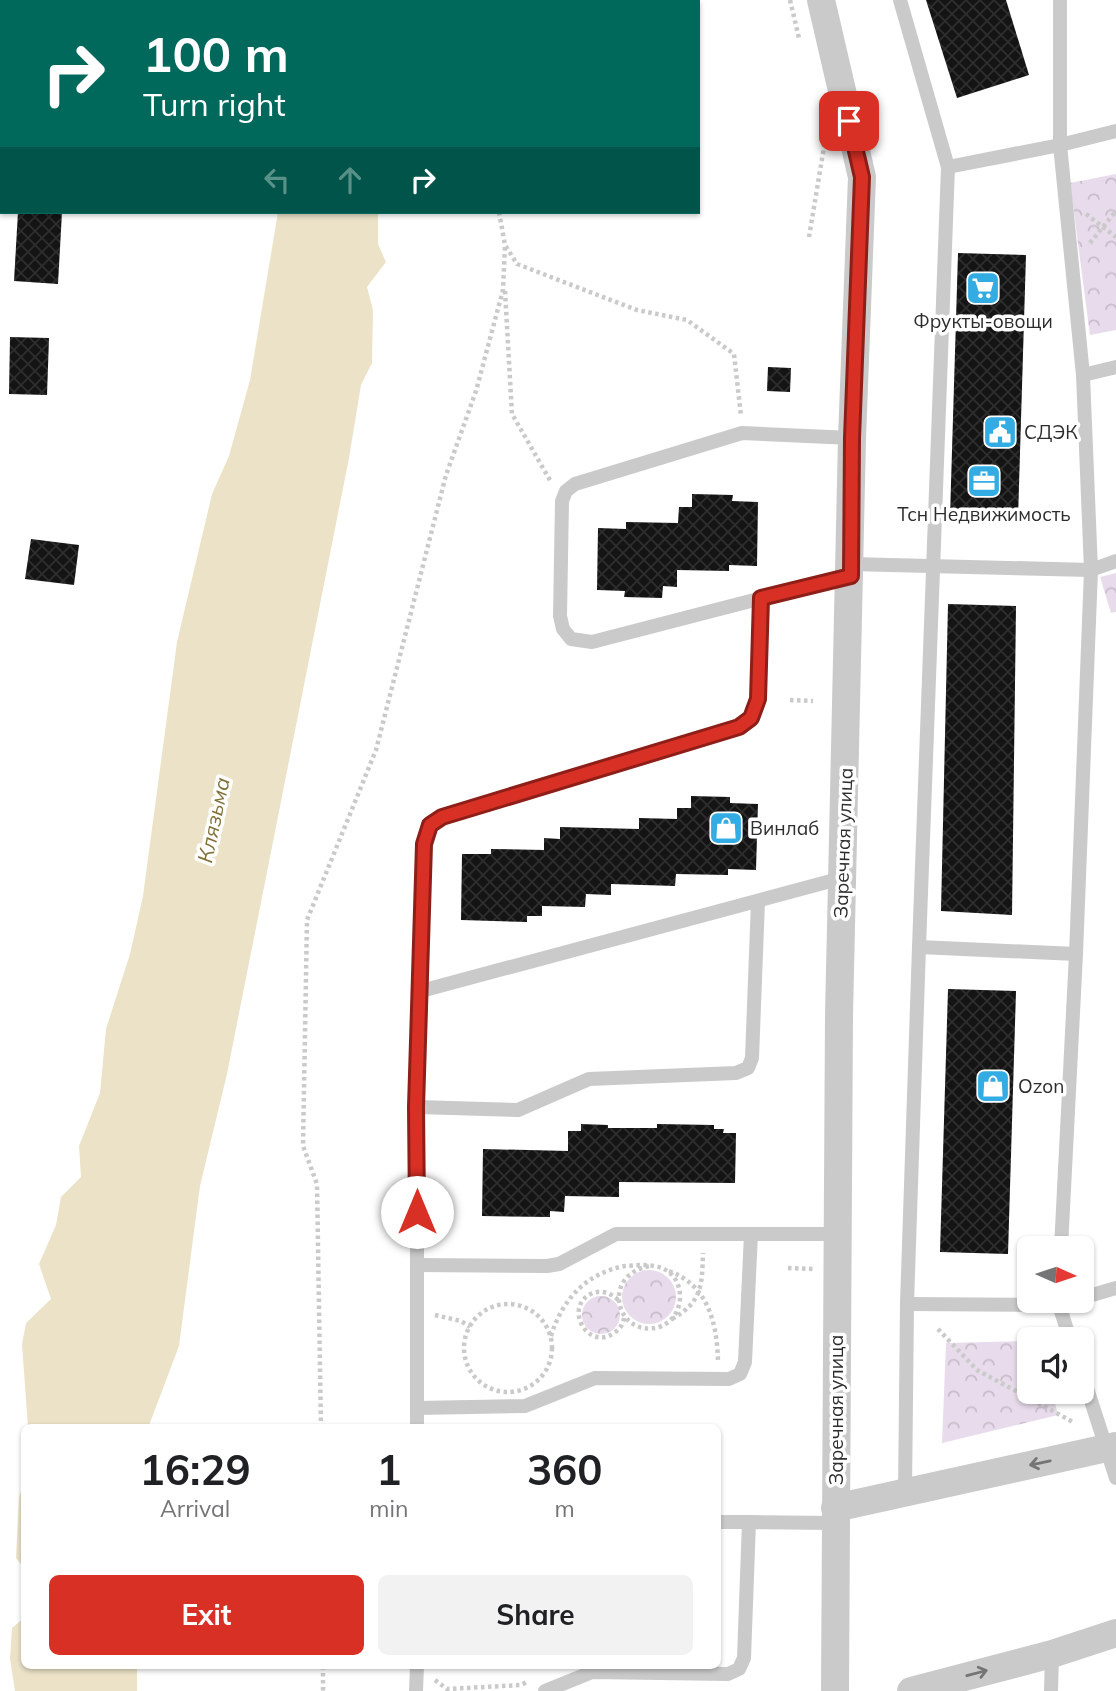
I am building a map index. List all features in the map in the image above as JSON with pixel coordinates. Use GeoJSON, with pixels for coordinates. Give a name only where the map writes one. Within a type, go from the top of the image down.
{"type":"FeatureCollection","features":[{"type":"Feature","properties":{"kind":"street","name":"Заречная улица"},"geometry":{"type":"LineString","coordinates":[[821,0],[862,177],[852,438],[842,878],[835,1691]]}},
{"type":"Feature","properties":{"kind":"street"},"geometry":{"type":"LineString","coordinates":[[835,1516],[905,1493],[1112,1447]]}},
{"type":"Feature","properties":{"kind":"street"},"geometry":{"type":"LineString","coordinates":[[911,1691],[1052,1654],[1116,1633]]}},
{"type":"Feature","properties":{"kind":"lane"},"geometry":{"type":"LineString","coordinates":[[74,0],[96,0]]}},
{"type":"Feature","properties":{"kind":"lane"},"geometry":{"type":"LineString","coordinates":[[900,0],[948,167],[907,1304],[905,1493]]}},
{"type":"Feature","properties":{"kind":"lane"},"geometry":{"type":"LineString","coordinates":[[1060,0],[1060,145],[1083,375],[1091,570],[1062,1236]]}},
{"type":"Feature","properties":{"kind":"lane"},"geometry":{"type":"LineString","coordinates":[[948,167],[1116,131]]}},
{"type":"Feature","properties":{"kind":"lane"},"geometry":{"type":"LineString","coordinates":[[1083,375],[1116,367]]}},
{"type":"Feature","properties":{"kind":"lane"},"geometry":{"type":"LineString","coordinates":[[852,438],[742,433],[575,484],[566,491],[562,501],[560,617],[563,629],[571,639],[592,642],[761,598],[851,570],[933,566],[1091,570],[1116,561]]}},
{"type":"Feature","properties":{"kind":"lane"},"geometry":{"type":"LineString","coordinates":[[417,1424],[416,1107],[424,844],[430,825],[442,817],[739,727],[751,718],[758,699],[761,598]]}},
{"type":"Feature","properties":{"kind":"lane"},"geometry":{"type":"LineString","coordinates":[[421,991],[842,878]]}},
{"type":"Feature","properties":{"kind":"lane"},"geometry":{"type":"LineString","coordinates":[[416,1107],[518,1110],[589,1079],[736,1073],[748,1068],[751,1058],[758,901]]}},
{"type":"Feature","properties":{"kind":"lane"},"geometry":{"type":"LineString","coordinates":[[919,947],[1076,954]]}},
{"type":"Feature","properties":{"kind":"lane"},"geometry":{"type":"LineString","coordinates":[[417,1265],[559,1264],[616,1234],[837,1234]]}},
{"type":"Feature","properties":{"kind":"lane"},"geometry":{"type":"LineString","coordinates":[[417,1408],[525,1406],[596,1378],[729,1379],[740,1374],[745,1362],[751,1234]]}},
{"type":"Feature","properties":{"kind":"lane"},"geometry":{"type":"LineString","coordinates":[[1094,1294],[1116,1288]]}},
{"type":"Feature","properties":{"kind":"lane"},"geometry":{"type":"LineString","coordinates":[[907,1304],[1017,1303]]}},
{"type":"Feature","properties":{"kind":"lane"},"geometry":{"type":"LineString","coordinates":[[1094,1403],[1112,1447],[1116,1478]]}},
{"type":"Feature","properties":{"kind":"lane"},"geometry":{"type":"LineString","coordinates":[[721,1522],[835,1516]]}},
{"type":"Feature","properties":{"kind":"lane"},"geometry":{"type":"LineString","coordinates":[[545,1691],[592,1672],[729,1674],[739,1669],[744,1658],[749,1522]]}},
{"type":"Feature","properties":{"kind":"lane"},"geometry":{"type":"LineString","coordinates":[[1051,1691],[1052,1654]]}},
{"type":"Feature","properties":{"kind":"lane"},"geometry":{"type":"LineString","coordinates":[[416,1669],[416,1691]]}},
{"type":"Feature","properties":{"kind":"path"},"geometry":{"type":"LineString","coordinates":[[790,0],[799,38]]}},
{"type":"Feature","properties":{"kind":"path"},"geometry":{"type":"LineString","coordinates":[[809,237],[825,141],[822,128]]}},
{"type":"Feature","properties":{"kind":"path"},"geometry":{"type":"LineString","coordinates":[[1066,197],[1116,237]]}},
{"type":"Feature","properties":{"kind":"path"},"geometry":{"type":"LineString","coordinates":[[1072,264],[1116,211]]}},
{"type":"Feature","properties":{"kind":"path"},"geometry":{"type":"LineString","coordinates":[[499,214],[505,245],[505,311],[512,414],[562,501]]}},
{"type":"Feature","properties":{"kind":"path"},"geometry":{"type":"LineString","coordinates":[[505,245],[517,264],[637,310],[687,320],[734,354],[742,433]]}},
{"type":"Feature","properties":{"kind":"path"},"geometry":{"type":"LineString","coordinates":[[321,1424],[317,1184],[303,1146],[307,920],[376,750],[446,475],[476,391],[503,290],[505,245]]}},
{"type":"Feature","properties":{"kind":"path"},"geometry":{"type":"LineString","coordinates":[[790,700],[813,701]]}},
{"type":"Feature","properties":{"kind":"path"},"geometry":{"type":"LineString","coordinates":[[624,1314],[637,1326],[649,1328],[661,1326],[685,1312],[700,1292],[704,1233]]}},
{"type":"Feature","properties":{"kind":"path"},"geometry":{"type":"LineString","coordinates":[[619,1300],[612,1294],[602,1292],[592,1294],[584,1300],[578,1319],[583,1328],[590,1335],[600,1338],[619,1330],[624,1321],[619,1300],[621,1284],[628,1274],[638,1268],[650,1266]]}},
{"type":"Feature","properties":{"kind":"path"},"geometry":{"type":"LineString","coordinates":[[551,1336],[563,1307],[584,1284],[615,1268],[662,1268],[683,1276],[700,1292],[713,1318],[718,1344],[719,1379]]}},
{"type":"Feature","properties":{"kind":"path"},"geometry":{"type":"LineString","coordinates":[[662,1268],[672,1275],[679,1286],[681,1298],[678,1310],[671,1320]]}},
{"type":"Feature","properties":{"kind":"path"},"geometry":{"type":"LineString","coordinates":[[788,1268],[818,1269]]}},
{"type":"Feature","properties":{"kind":"path"},"geometry":{"type":"LineString","coordinates":[[510,1304],[536,1313],[551,1336],[553,1350],[550,1364],[543,1376],[533,1385],[520,1391],[506,1393],[481,1384],[471,1373],[466,1360],[464,1346],[470,1327],[484,1311],[496,1305],[510,1304]]}},
{"type":"Feature","properties":{"kind":"path"},"geometry":{"type":"LineString","coordinates":[[435,1315],[461,1321],[470,1327]]}},
{"type":"Feature","properties":{"kind":"path"},"geometry":{"type":"LineString","coordinates":[[938,1328],[977,1370],[1073,1422]]}},
{"type":"Feature","properties":{"kind":"path"},"geometry":{"type":"LineString","coordinates":[[323,1669],[323,1691]]}},
{"type":"Feature","properties":{"kind":"path"},"geometry":{"type":"LineString","coordinates":[[434,1680],[447,1689],[521,1685],[534,1678]]}},
{"type":"Feature","properties":{"kind":"green space"},"geometry":{"type":"Polygon","coordinates":[[[1116,174],[1116,330],[1090,335],[1070,183],[1116,174]]]}},
{"type":"Feature","properties":{"kind":"green space"},"geometry":{"type":"Polygon","coordinates":[[[1116,573],[1116,612],[1111,613],[1100,577],[1116,573]]]}},
{"type":"Feature","properties":{"kind":"green space"},"geometry":{"type":"Polygon","coordinates":[[[649,1270],[668,1278],[676,1297],[668,1316],[649,1324],[630,1316],[622,1297],[630,1278],[649,1270]]]}},
{"type":"Feature","properties":{"kind":"green space"},"geometry":{"type":"Polygon","coordinates":[[[601,1296],[614,1302],[620,1315],[614,1328],[601,1334],[588,1328],[582,1315],[588,1302],[601,1296]]]}},
{"type":"Feature","properties":{"kind":"green space"},"geometry":{"type":"Polygon","coordinates":[[[1017,1341],[1017,1404],[1055,1404],[1058,1415],[942,1443],[946,1343],[1017,1341]]]}},
{"type":"Feature","properties":{"kind":"water","name":"Клязьма"},"geometry":{"type":"Polygon","coordinates":[[[278,214],[378,214],[378,244],[386,262],[367,287],[373,310],[372,363],[361,385],[349,458],[227,1074],[200,1186],[179,1346],[150,1424],[28,1424],[22,1344],[26,1323],[51,1299],[39,1264],[56,1225],[61,1197],[81,1177],[79,1146],[100,1093],[106,1029],[130,954],[143,896],[177,642],[212,494],[229,456],[250,380],[278,214]]]}},
{"type":"Feature","properties":{"kind":"water"},"geometry":{"type":"Polygon","coordinates":[[[21,1491],[21,1564],[16,1558],[21,1491]]]}},
{"type":"Feature","properties":{"kind":"water"},"geometry":{"type":"Polygon","coordinates":[[[21,1620],[21,1669],[137,1669],[137,1691],[15,1691],[10,1659],[12,1628],[21,1620]]]}},
{"type":"Feature","properties":{"kind":"building"},"geometry":{"type":"Polygon","coordinates":[[[926,0],[1006,0],[1029,75],[957,98],[926,0]]]}},
{"type":"Feature","properties":{"kind":"building"},"geometry":{"type":"Polygon","coordinates":[[[18,214],[62,214],[58,284],[14,281],[18,214]]]}},
{"type":"Feature","properties":{"kind":"building"},"geometry":{"type":"Polygon","coordinates":[[[958,253],[1026,255],[1018,519],[950,517],[958,253]]]}},
{"type":"Feature","properties":{"kind":"building"},"geometry":{"type":"Polygon","coordinates":[[[10,337],[49,338],[47,395],[9,394],[10,337]]]}},
{"type":"Feature","properties":{"kind":"building"},"geometry":{"type":"Polygon","coordinates":[[[768,367],[791,368],[790,392],[767,391],[768,367]]]}},
{"type":"Feature","properties":{"kind":"building"},"geometry":{"type":"Polygon","coordinates":[[[692,494],[733,495],[732,501],[758,502],[757,566],[729,565],[729,571],[677,570],[677,587],[663,586],[662,598],[624,597],[625,591],[597,590],[598,528],[626,529],[626,522],[678,523],[679,507],[692,507],[692,494]]]}},
{"type":"Feature","properties":{"kind":"building"},"geometry":{"type":"Polygon","coordinates":[[[31,539],[79,545],[74,585],[25,579],[31,539]]]}},
{"type":"Feature","properties":{"kind":"building"},"geometry":{"type":"Polygon","coordinates":[[[948,604],[1016,606],[1012,915],[941,911],[948,604]]]}},
{"type":"Feature","properties":{"kind":"building"},"geometry":{"type":"Polygon","coordinates":[[[691,796],[730,797],[730,803],[758,804],[756,870],[728,869],[728,875],[676,874],[675,886],[611,884],[611,895],[586,894],[585,907],[542,906],[542,916],[527,916],[527,922],[461,920],[462,854],[491,854],[491,849],[544,850],[544,838],[560,839],[560,827],[639,829],[639,818],[677,819],[677,808],[691,808],[691,796]]]}},
{"type":"Feature","properties":{"kind":"building"},"geometry":{"type":"Polygon","coordinates":[[[948,989],[1016,991],[1008,1254],[940,1252],[948,989]]]}},
{"type":"Feature","properties":{"kind":"building"},"geometry":{"type":"Polygon","coordinates":[[[581,1124],[608,1125],[608,1128],[657,1128],[657,1124],[714,1125],[714,1129],[724,1129],[723,1133],[736,1133],[735,1183],[619,1182],[619,1197],[565,1196],[564,1212],[550,1211],[550,1217],[482,1216],[483,1149],[568,1151],[568,1131],[581,1131],[581,1124]]]}},
{"type":"Feature","properties":{"kind":"place","name":"Фрукты-овощи"},"geometry":{"type":"Point","coordinates":[983,288]}},
{"type":"Feature","properties":{"kind":"place","name":"СДЭК"},"geometry":{"type":"Point","coordinates":[1000,432]}},
{"type":"Feature","properties":{"kind":"place","name":"Тсн Недвижимость"},"geometry":{"type":"Point","coordinates":[984,481]}},
{"type":"Feature","properties":{"kind":"place","name":"Винлаб"},"geometry":{"type":"Point","coordinates":[726,828]}},
{"type":"Feature","properties":{"kind":"place","name":"Ozon"},"geometry":{"type":"Point","coordinates":[993,1086]}},
{"type":"Feature","properties":{"kind":"route"},"geometry":{"type":"LineString","coordinates":[[417,1212],[416,1107],[424,844],[430,825],[442,817],[739,727],[751,718],[758,699],[761,598],[851,576],[852,438],[862,177],[849,121]]}}]}
